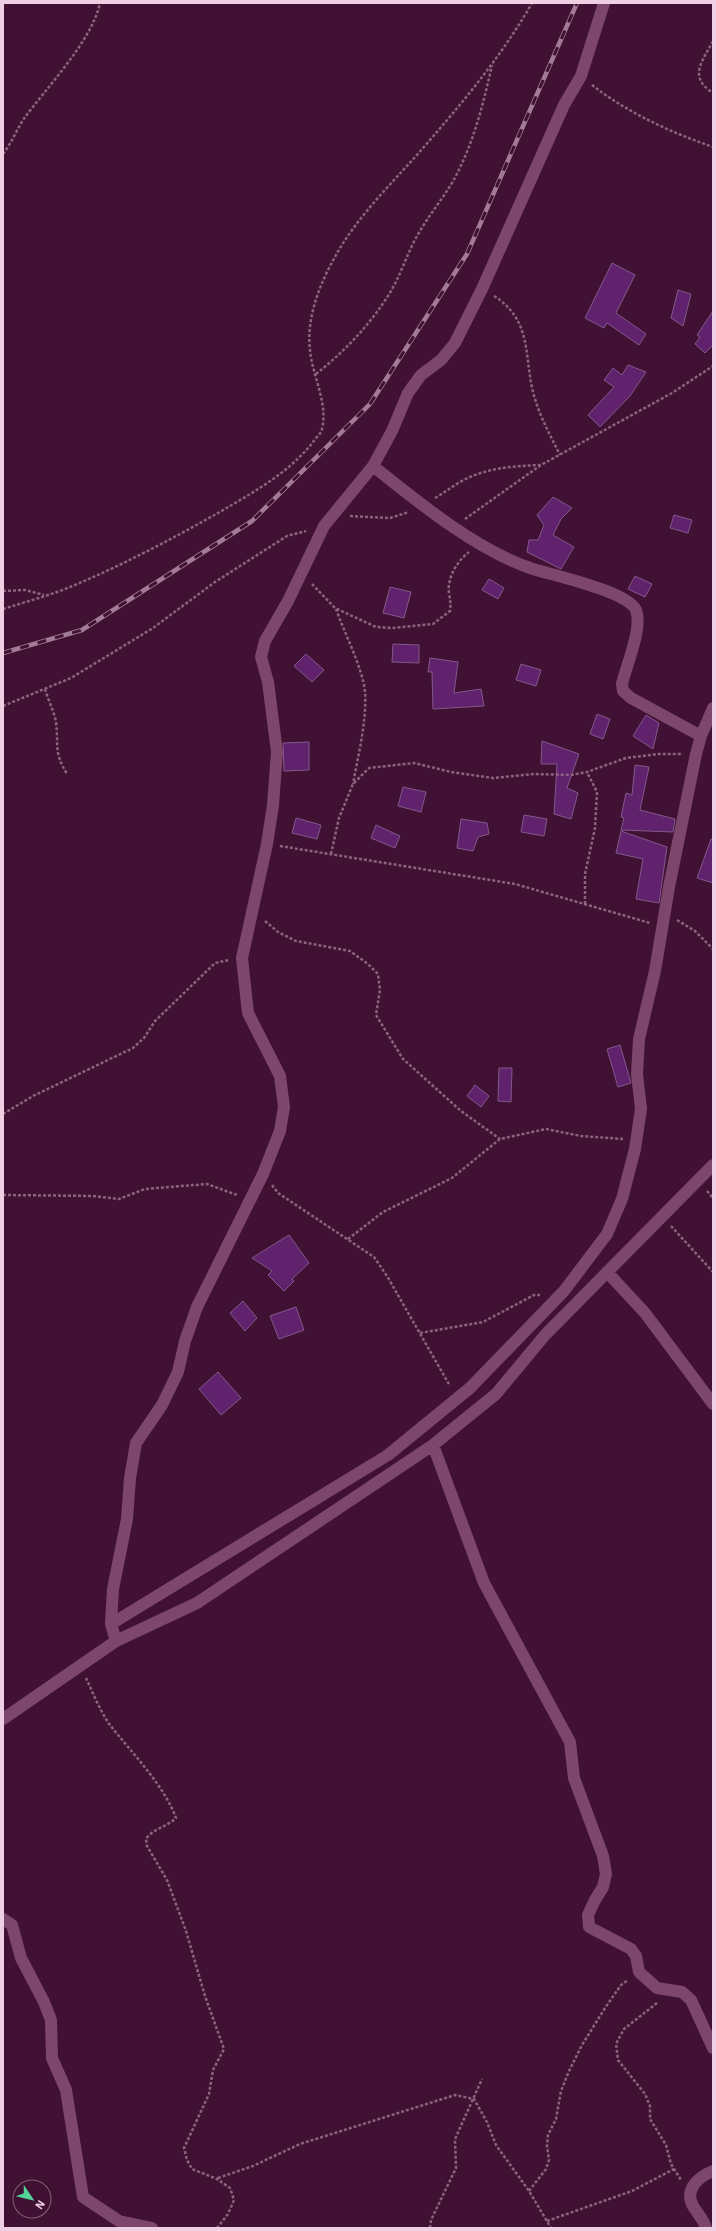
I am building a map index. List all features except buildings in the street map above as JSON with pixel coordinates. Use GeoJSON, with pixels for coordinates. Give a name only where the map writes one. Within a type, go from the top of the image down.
{"type":"FeatureCollection","features":[{"type":"Feature","properties":{"kind":"street"},"geometry":{"type":"LineString","coordinates":[[116,1641],[111,1624],[113,1588],[127,1519],[130,1478],[136,1443],[162,1405],[178,1372],[185,1341],[197,1307],[263,1174],[280,1131],[284,1107],[280,1076],[248,1013],[242,958],[274,805],[277,752],[268,682],[261,657],[265,641],[302,573],[324,526],[373,466],[392,431],[408,393],[421,375],[440,360],[455,343],[482,289],[564,105],[581,76],[604,3]]}},
{"type":"Feature","properties":{"kind":"street"},"geometry":{"type":"LineString","coordinates":[[373,466],[454,527],[498,554],[529,568],[606,591],[628,602],[636,610],[637,626],[622,684],[624,691],[631,698],[701,736]]}},
{"type":"Feature","properties":{"kind":"street"},"geometry":{"type":"LineString","coordinates":[[111,1624],[388,1455],[457,1398],[558,1298],[607,1234],[622,1199],[636,1140],[641,1109],[637,1074],[639,1039],[696,754],[701,736],[713,708]]}},
{"type":"Feature","properties":{"kind":"street"},"geometry":{"type":"LineString","coordinates":[[3,1719],[116,1641],[198,1603],[433,1445],[496,1394],[544,1335],[713,1165]]}},
{"type":"Feature","properties":{"kind":"street"},"geometry":{"type":"LineString","coordinates":[[607,1272],[645,1313],[713,1404]]}},
{"type":"Feature","properties":{"kind":"street"},"geometry":{"type":"LineString","coordinates":[[433,1445],[484,1583],[570,1742],[574,1778],[602,1856],[606,1874],[603,1887],[594,1900],[588,1915],[587,1923],[593,1930],[631,1949],[636,1956],[638,1972],[657,1988],[673,1989],[682,1992],[691,2000],[713,2048]]}},
{"type":"Feature","properties":{"kind":"street"},"geometry":{"type":"LineString","coordinates":[[3,1919],[12,1925],[21,1958],[44,2002],[51,2020],[52,2058],[66,2090],[83,2197],[119,2221],[152,2228]]}},
{"type":"Feature","properties":{"kind":"street"},"geometry":{"type":"LineString","coordinates":[[706,2228],[692,2205],[690,2194],[692,2187],[698,2180],[713,2171]]}},
{"type":"Feature","properties":{"kind":"path"},"geometry":{"type":"LineString","coordinates":[[3,154],[23,120],[41,99],[88,32],[96,18],[100,3]]}},
{"type":"Feature","properties":{"kind":"path"},"geometry":{"type":"LineString","coordinates":[[3,609],[69,587],[172,540],[279,475],[305,452],[321,432],[323,407],[310,353],[309,332],[314,306],[323,280],[336,253],[366,214],[461,105],[493,62],[532,3]]}},
{"type":"Feature","properties":{"kind":"path"},"geometry":{"type":"LineString","coordinates":[[713,41],[701,64],[698,75],[700,82],[713,93]]}},
{"type":"Feature","properties":{"kind":"path"},"geometry":{"type":"LineString","coordinates":[[316,374],[352,343],[372,320],[391,291],[416,236],[452,182],[468,148],[482,110],[493,62]]}},
{"type":"Feature","properties":{"kind":"path"},"geometry":{"type":"LineString","coordinates":[[581,76],[636,114],[676,134],[713,147]]}},
{"type":"Feature","properties":{"kind":"path"},"geometry":{"type":"LineString","coordinates":[[482,289],[506,305],[518,320],[525,336],[528,367],[534,394],[543,421],[560,455]]}},
{"type":"Feature","properties":{"kind":"path"},"geometry":{"type":"LineString","coordinates":[[454,527],[483,504],[541,465],[672,394],[713,366]]}},
{"type":"Feature","properties":{"kind":"path"},"geometry":{"type":"LineString","coordinates":[[346,517],[390,518],[423,505],[469,477],[486,471],[512,466],[541,465]]}},
{"type":"Feature","properties":{"kind":"path"},"geometry":{"type":"LineString","coordinates":[[3,706],[71,678],[153,628],[216,582],[287,536],[324,526]]}},
{"type":"Feature","properties":{"kind":"path"},"geometry":{"type":"LineString","coordinates":[[302,573],[335,608],[376,627],[392,628],[433,624],[450,612],[452,601],[449,592],[450,581],[462,557],[471,550]]}},
{"type":"Feature","properties":{"kind":"path"},"geometry":{"type":"LineString","coordinates":[[3,592],[25,590],[44,595]]}},
{"type":"Feature","properties":{"kind":"path"},"geometry":{"type":"LineString","coordinates":[[332,854],[339,818],[353,784],[362,726],[365,692],[357,664],[335,608]]}},
{"type":"Feature","properties":{"kind":"path"},"geometry":{"type":"LineString","coordinates":[[45,689],[56,722],[58,760],[67,774]]}},
{"type":"Feature","properties":{"kind":"path"},"geometry":{"type":"LineString","coordinates":[[353,784],[369,768],[414,763],[451,772],[493,778],[534,774],[571,775],[588,772],[626,758],[658,754],[696,754]]}},
{"type":"Feature","properties":{"kind":"path"},"geometry":{"type":"LineString","coordinates":[[584,904],[585,874],[595,828],[598,792],[588,772]]}},
{"type":"Feature","properties":{"kind":"path"},"geometry":{"type":"LineString","coordinates":[[267,844],[515,884],[662,927]]}},
{"type":"Feature","properties":{"kind":"path"},"geometry":{"type":"LineString","coordinates":[[254,906],[264,920],[278,932],[296,941],[350,951],[368,964],[378,974],[380,990],[376,1015],[402,1059],[462,1111],[500,1139]]}},
{"type":"Feature","properties":{"kind":"path"},"geometry":{"type":"LineString","coordinates":[[665,913],[695,931],[713,949]]}},
{"type":"Feature","properties":{"kind":"path"},"geometry":{"type":"LineString","coordinates":[[3,1114],[33,1096],[134,1048],[155,1021],[215,963],[242,958]]}},
{"type":"Feature","properties":{"kind":"path"},"geometry":{"type":"LineString","coordinates":[[348,1239],[383,1212],[452,1178],[500,1139],[546,1129],[581,1136],[636,1140]]}},
{"type":"Feature","properties":{"kind":"path"},"geometry":{"type":"LineString","coordinates":[[263,1174],[278,1193],[374,1257],[457,1398]]}},
{"type":"Feature","properties":{"kind":"path"},"geometry":{"type":"LineString","coordinates":[[3,1195],[93,1196],[120,1199],[145,1188],[207,1184],[250,1201]]}},
{"type":"Feature","properties":{"kind":"path"},"geometry":{"type":"LineString","coordinates":[[663,1216],[713,1272]]}},
{"type":"Feature","properties":{"kind":"path"},"geometry":{"type":"LineString","coordinates":[[420,1333],[483,1322],[534,1296],[545,1294],[558,1298]]}},
{"type":"Feature","properties":{"kind":"path"},"geometry":{"type":"LineString","coordinates":[[80,1667],[109,1723],[143,1764],[172,1806],[176,1818],[167,1826],[149,1834],[146,1839],[147,1846],[167,1880],[186,1931],[205,1996],[224,2049],[213,2070],[209,2094],[184,2148],[187,2160],[192,2169],[217,2179],[230,2188],[234,2200],[228,2214],[217,2228]]}},
{"type":"Feature","properties":{"kind":"path"},"geometry":{"type":"LineString","coordinates":[[529,2191],[546,2170],[549,2160],[547,2146],[548,2135],[556,2119],[561,2091],[575,2058],[621,1985],[638,1972]]}},
{"type":"Feature","properties":{"kind":"path"},"geometry":{"type":"LineString","coordinates":[[673,1989],[624,2029],[616,2044],[618,2060],[645,2094],[650,2106],[650,2119],[666,2145],[674,2169],[690,2194]]}},
{"type":"Feature","properties":{"kind":"path"},"geometry":{"type":"LineString","coordinates":[[430,2228],[431,2220],[456,2168],[455,2139],[482,2079]]}},
{"type":"Feature","properties":{"kind":"path"},"geometry":{"type":"LineString","coordinates":[[217,2179],[253,2166],[300,2144],[455,2095],[474,2099],[487,2122],[496,2144],[529,2191],[551,2228]]}},
{"type":"Feature","properties":{"kind":"path"},"geometry":{"type":"LineString","coordinates":[[547,2221],[632,2191],[674,2169]]}},
{"type":"Feature","properties":{"kind":"railway"},"geometry":{"type":"LineString","coordinates":[[3,653],[82,630],[252,521],[370,404],[467,254],[577,3]]}}]}
